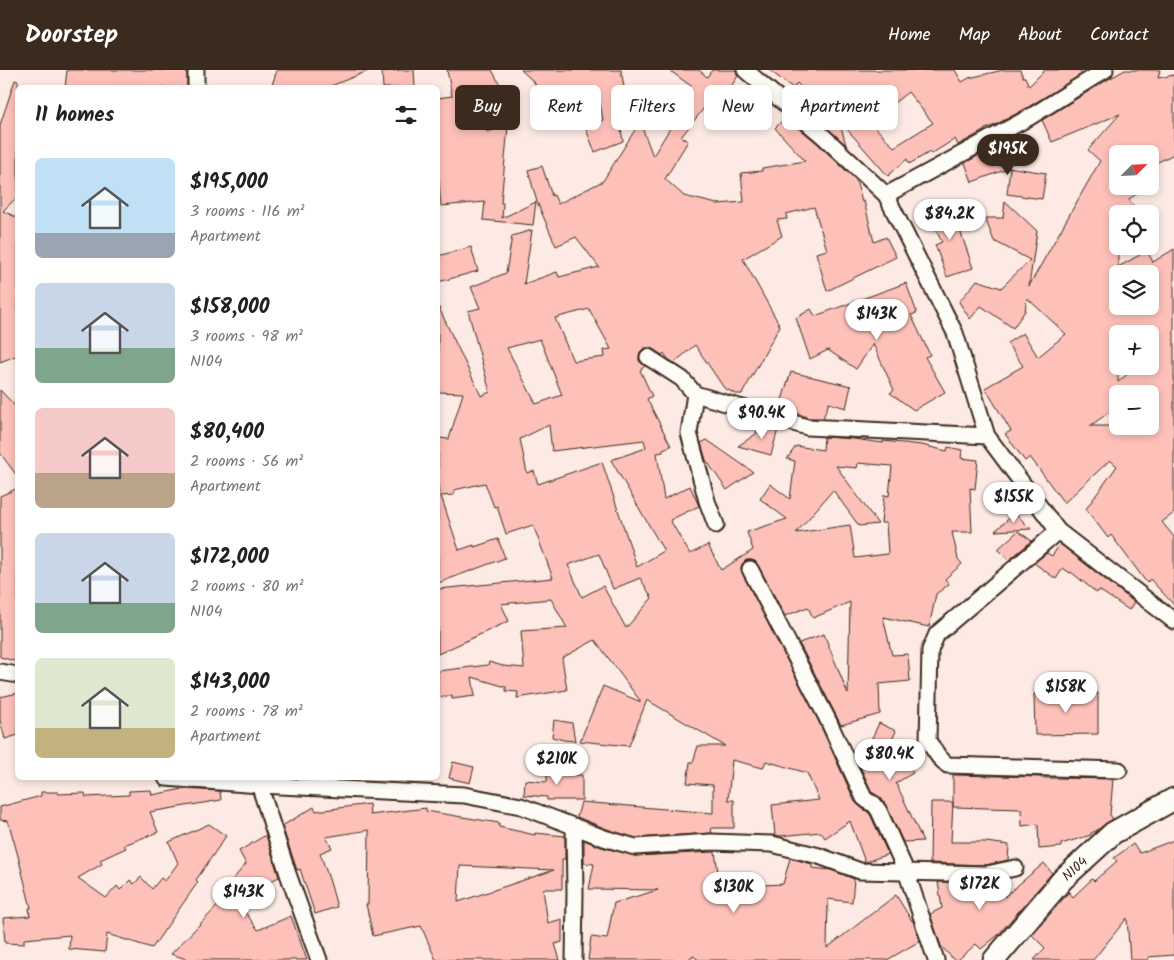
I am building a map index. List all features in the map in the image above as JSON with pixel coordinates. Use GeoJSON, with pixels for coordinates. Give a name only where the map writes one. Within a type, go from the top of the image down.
{"type":"FeatureCollection","features":[{"type":"Feature","properties":{"kind":"street"},"geometry":{"type":"LineString","coordinates":[[196,70],[196,85]]}},
{"type":"Feature","properties":{"kind":"street"},"geometry":{"type":"LineString","coordinates":[[744,70],[823,136],[886,195],[955,333],[988,436],[1058,531],[1174,621]]}},
{"type":"Feature","properties":{"kind":"street"},"geometry":{"type":"LineString","coordinates":[[886,195],[1030,117],[1105,70]]}},
{"type":"Feature","properties":{"kind":"street"},"geometry":{"type":"LineString","coordinates":[[648,357],[682,379],[695,394],[807,427],[988,436]]}},
{"type":"Feature","properties":{"kind":"street"},"geometry":{"type":"LineString","coordinates":[[695,394],[689,433],[707,501],[716,525]]}},
{"type":"Feature","properties":{"kind":"street"},"geometry":{"type":"LineString","coordinates":[[1058,531],[937,634],[930,650],[928,741],[947,765],[1119,770]]}},
{"type":"Feature","properties":{"kind":"street"},"geometry":{"type":"LineString","coordinates":[[750,569],[827,718],[864,798],[874,804],[879,811],[906,871],[936,960]]}},
{"type":"Feature","properties":{"kind":"street"},"geometry":{"type":"LineString","coordinates":[[0,672],[15,674]]}},
{"type":"Feature","properties":{"kind":"street"},"geometry":{"type":"LineString","coordinates":[[227,780],[464,795],[521,806],[604,838],[635,847],[711,842],[772,844],[819,856],[860,871],[987,874],[1015,868]]}},
{"type":"Feature","properties":{"kind":"street"},"geometry":{"type":"LineString","coordinates":[[258,781],[288,874],[319,960]]}},
{"type":"Feature","properties":{"kind":"street","name":"N104"},"geometry":{"type":"LineString","coordinates":[[994,960],[1063,880],[1113,833],[1174,799]]}},
{"type":"Feature","properties":{"kind":"street"},"geometry":{"type":"LineString","coordinates":[[574,826],[574,960]]}},
{"type":"Feature","properties":{"kind":"building"},"geometry":{"type":"Polygon","coordinates":[[[67,70],[187,70],[187,85],[65,85],[67,70]]]}},
{"type":"Feature","properties":{"kind":"building"},"geometry":{"type":"Polygon","coordinates":[[[277,70],[368,70],[333,85],[272,85],[277,70]]]}},
{"type":"Feature","properties":{"kind":"building"},"geometry":{"type":"Polygon","coordinates":[[[414,70],[415,85],[383,85],[382,72],[414,70]]]}},
{"type":"Feature","properties":{"kind":"building"},"geometry":{"type":"Polygon","coordinates":[[[447,70],[492,70],[500,85],[455,85],[455,130],[487,130],[487,132],[508,130],[501,203],[503,203],[502,218],[536,202],[533,225],[483,220],[485,202],[441,206],[440,98],[452,96],[447,70]]]}},
{"type":"Feature","properties":{"kind":"building"},"geometry":{"type":"Polygon","coordinates":[[[521,70],[621,70],[624,85],[611,85],[611,130],[621,130],[623,141],[595,152],[586,130],[601,130],[601,121],[603,120],[601,85],[535,85],[521,70]]]}},
{"type":"Feature","properties":{"kind":"building"},"geometry":{"type":"Polygon","coordinates":[[[669,70],[699,70],[707,77],[712,70],[736,70],[738,76],[732,85],[704,85],[704,108],[694,121],[694,85],[690,85],[669,70]]]}},
{"type":"Feature","properties":{"kind":"building"},"geometry":{"type":"Polygon","coordinates":[[[769,70],[955,70],[962,82],[969,78],[1003,70],[1020,70],[1029,86],[1045,70],[1078,70],[1082,74],[1025,109],[958,145],[955,139],[931,154],[930,152],[909,164],[907,159],[888,176],[848,130],[878,130],[894,147],[933,123],[908,92],[898,100],[898,85],[799,85],[797,83],[795,85],[789,85],[769,70]]]}},
{"type":"Feature","properties":{"kind":"building"},"geometry":{"type":"Polygon","coordinates":[[[1125,70],[1160,70],[1158,78],[1174,75],[1174,154],[1159,162],[1159,145],[1109,145],[1109,195],[1135,195],[1129,199],[1133,205],[1109,205],[1109,255],[1118,255],[1118,265],[1109,265],[1109,315],[1159,315],[1159,265],[1122,265],[1140,255],[1149,255],[1153,262],[1174,249],[1174,513],[1162,522],[1174,537],[1174,605],[1150,579],[1147,583],[1111,535],[1108,538],[1086,509],[1117,466],[1110,460],[1064,503],[1030,457],[1025,461],[1005,434],[1011,431],[985,388],[1023,366],[1007,343],[1023,333],[1038,357],[1066,334],[1027,298],[1025,311],[1013,328],[981,306],[970,319],[959,302],[977,280],[1001,288],[1030,260],[994,241],[985,218],[1003,218],[1005,201],[1037,231],[1029,286],[1100,161],[1088,150],[1120,114],[1052,142],[1042,120],[1125,70]]]}},
{"type":"Feature","properties":{"kind":"building"},"geometry":{"type":"Polygon","coordinates":[[[15,80],[18,81],[18,85],[15,85],[15,199],[3,211],[15,217],[15,356],[0,362],[0,125],[15,80]]]}},
{"type":"Feature","properties":{"kind":"building"},"geometry":{"type":"Polygon","coordinates":[[[782,121],[782,130],[801,130],[856,180],[862,202],[864,201],[874,242],[886,237],[896,257],[827,291],[816,253],[827,250],[814,207],[786,214],[787,219],[777,220],[782,236],[743,259],[780,326],[742,394],[736,394],[724,388],[695,345],[674,363],[664,353],[662,355],[653,349],[644,348],[640,352],[639,361],[645,366],[640,370],[652,396],[647,399],[671,446],[663,449],[663,452],[657,453],[664,499],[690,486],[699,506],[670,520],[690,554],[708,545],[721,570],[753,550],[747,532],[787,519],[760,499],[770,484],[790,499],[795,461],[787,459],[796,446],[823,450],[824,437],[883,443],[883,441],[922,445],[947,451],[948,447],[962,450],[961,458],[978,460],[975,489],[970,488],[972,532],[952,532],[958,559],[962,564],[945,579],[949,584],[936,594],[929,627],[883,617],[892,655],[908,654],[910,681],[879,684],[880,714],[841,725],[799,643],[824,634],[848,694],[850,602],[813,618],[808,607],[785,616],[755,561],[746,560],[742,564],[742,573],[819,722],[855,802],[871,816],[888,854],[866,862],[850,821],[825,838],[821,832],[775,835],[772,805],[819,800],[807,773],[766,761],[763,768],[732,760],[728,800],[734,800],[734,828],[711,828],[712,833],[636,838],[577,817],[581,802],[713,813],[713,785],[687,783],[690,762],[693,762],[698,746],[725,746],[647,700],[629,746],[580,741],[603,686],[641,702],[595,640],[562,658],[567,690],[517,698],[518,692],[506,691],[506,687],[472,677],[475,696],[452,699],[452,695],[440,698],[440,671],[488,665],[489,662],[503,666],[524,668],[521,631],[567,628],[551,599],[501,604],[509,621],[440,653],[440,589],[553,578],[533,525],[506,534],[497,506],[494,507],[485,483],[454,490],[454,495],[441,496],[459,550],[498,539],[505,558],[440,582],[440,438],[449,439],[463,393],[440,392],[440,310],[481,396],[490,392],[468,311],[480,308],[471,287],[506,273],[512,236],[532,230],[524,284],[557,272],[559,277],[599,267],[576,237],[556,246],[537,202],[528,170],[542,166],[552,196],[554,195],[558,204],[603,181],[635,130],[643,130],[653,156],[669,130],[687,130],[681,137],[688,141],[665,179],[684,196],[717,204],[744,202],[741,173],[762,171],[762,168],[805,161],[775,128],[782,121]],[[589,309],[555,318],[573,361],[605,357],[604,350],[611,349],[589,309]],[[540,339],[507,348],[536,404],[562,395],[540,339]],[[549,425],[520,439],[527,473],[534,471],[538,484],[602,462],[637,567],[664,551],[611,460],[646,448],[644,440],[552,451],[549,425]],[[858,463],[857,468],[836,466],[878,524],[859,526],[833,490],[796,533],[850,525],[855,558],[888,554],[886,523],[881,523],[884,495],[889,496],[892,466],[858,463]],[[599,554],[568,565],[582,597],[603,586],[626,628],[652,598],[640,578],[613,589],[599,554]]]}},
{"type":"Feature","properties":{"kind":"building"},"geometry":{"type":"Polygon","coordinates":[[[829,130],[842,130],[846,145],[829,130]]]}},
{"type":"Feature","properties":{"kind":"building"},"geometry":{"type":"Polygon","coordinates":[[[992,148],[998,164],[995,165],[1046,173],[1042,199],[1007,194],[1010,168],[972,182],[965,163],[992,148]]]}},
{"type":"Feature","properties":{"kind":"building"},"geometry":{"type":"Polygon","coordinates":[[[950,201],[973,268],[947,277],[935,245],[942,242],[927,213],[950,201]]]}},
{"type":"Feature","properties":{"kind":"building"},"geometry":{"type":"Polygon","coordinates":[[[471,247],[478,271],[440,281],[440,255],[471,247]]]}},
{"type":"Feature","properties":{"kind":"building"},"geometry":{"type":"Polygon","coordinates":[[[906,283],[917,313],[911,315],[930,355],[925,357],[945,392],[914,410],[890,393],[894,390],[873,344],[856,369],[828,350],[810,359],[796,318],[811,309],[815,316],[906,283]]]}},
{"type":"Feature","properties":{"kind":"building"},"geometry":{"type":"Polygon","coordinates":[[[791,372],[851,386],[846,408],[829,403],[823,418],[809,418],[780,406],[791,372]]]}},
{"type":"Feature","properties":{"kind":"building"},"geometry":{"type":"Polygon","coordinates":[[[0,390],[15,406],[15,473],[0,453],[0,390]]]}},
{"type":"Feature","properties":{"kind":"building"},"geometry":{"type":"Polygon","coordinates":[[[759,424],[778,429],[771,455],[738,446],[756,434],[759,424]]]}},
{"type":"Feature","properties":{"kind":"building"},"geometry":{"type":"Polygon","coordinates":[[[707,440],[753,472],[727,490],[706,460],[701,443],[707,440]]]}},
{"type":"Feature","properties":{"kind":"building"},"geometry":{"type":"Polygon","coordinates":[[[15,489],[15,661],[0,657],[0,496],[15,489]]]}},
{"type":"Feature","properties":{"kind":"building"},"geometry":{"type":"Polygon","coordinates":[[[1015,513],[1031,529],[995,531],[1015,513]]]}},
{"type":"Feature","properties":{"kind":"building"},"geometry":{"type":"Polygon","coordinates":[[[1018,531],[1032,541],[1009,560],[998,549],[1018,531]]]}},
{"type":"Feature","properties":{"kind":"building"},"geometry":{"type":"Polygon","coordinates":[[[1060,544],[1134,602],[1129,610],[1099,590],[1097,593],[1071,572],[1063,568],[1056,579],[1034,563],[1047,553],[1052,556],[1060,544]]]}},
{"type":"Feature","properties":{"kind":"building"},"geometry":{"type":"Polygon","coordinates":[[[1098,693],[1098,734],[1035,735],[1034,694],[1098,693]]]}},
{"type":"Feature","properties":{"kind":"building"},"geometry":{"type":"Polygon","coordinates":[[[15,694],[15,736],[5,739],[0,720],[0,697],[15,694]]]}},
{"type":"Feature","properties":{"kind":"building"},"geometry":{"type":"Polygon","coordinates":[[[554,720],[572,723],[575,741],[552,737],[554,720]]]}},
{"type":"Feature","properties":{"kind":"building"},"geometry":{"type":"Polygon","coordinates":[[[879,723],[896,731],[891,742],[893,741],[913,773],[896,783],[923,841],[903,842],[887,807],[881,798],[872,792],[857,760],[886,745],[872,738],[879,723]]]}},
{"type":"Feature","properties":{"kind":"building"},"geometry":{"type":"Polygon","coordinates":[[[453,762],[474,767],[470,783],[449,778],[453,762]]]}},
{"type":"Feature","properties":{"kind":"building"},"geometry":{"type":"Polygon","coordinates":[[[547,767],[566,767],[567,775],[582,775],[582,800],[547,800],[547,797],[524,795],[525,780],[547,782],[547,767]]]}},
{"type":"Feature","properties":{"kind":"building"},"geometry":{"type":"Polygon","coordinates":[[[953,775],[1113,779],[1110,815],[1113,819],[1091,833],[1091,835],[1061,844],[1061,847],[1039,849],[1038,824],[1022,826],[1021,809],[953,807],[953,775]]]}},
{"type":"Feature","properties":{"kind":"building"},"geometry":{"type":"Polygon","coordinates":[[[183,789],[220,791],[221,800],[150,812],[158,832],[124,845],[126,848],[100,860],[102,864],[78,878],[106,898],[117,886],[120,890],[130,880],[134,884],[141,877],[152,889],[161,878],[165,881],[178,863],[169,842],[209,824],[226,836],[196,880],[198,882],[152,948],[107,934],[105,952],[69,949],[70,935],[24,939],[24,944],[5,943],[3,918],[30,916],[29,908],[31,908],[8,821],[0,820],[0,807],[41,796],[41,792],[58,792],[58,794],[85,793],[86,797],[129,795],[129,791],[151,790],[152,795],[183,789]]]}},
{"type":"Feature","properties":{"kind":"building"},"geometry":{"type":"Polygon","coordinates":[[[931,802],[953,802],[951,842],[986,842],[1009,845],[1008,860],[986,865],[930,863],[931,802]]]}},
{"type":"Feature","properties":{"kind":"building"},"geometry":{"type":"Polygon","coordinates":[[[369,804],[370,815],[426,808],[426,811],[499,823],[499,827],[535,835],[535,833],[565,836],[565,859],[562,859],[562,889],[543,889],[548,923],[562,919],[562,942],[555,944],[560,960],[436,960],[421,926],[373,936],[366,904],[368,904],[369,830],[326,837],[332,848],[320,853],[337,907],[315,914],[300,869],[297,870],[282,826],[314,807],[316,811],[369,804]],[[460,866],[458,902],[554,870],[460,866]]]}},
{"type":"Feature","properties":{"kind":"building"},"geometry":{"type":"Polygon","coordinates":[[[266,835],[279,877],[271,881],[245,912],[258,930],[291,916],[307,960],[189,960],[171,954],[232,891],[227,886],[246,864],[239,851],[266,835]]]}},
{"type":"Feature","properties":{"kind":"building"},"geometry":{"type":"Polygon","coordinates":[[[584,840],[601,847],[635,856],[715,852],[722,899],[746,886],[783,884],[790,858],[812,864],[812,868],[831,870],[854,879],[852,902],[828,899],[827,948],[896,895],[913,921],[920,941],[887,960],[699,960],[693,956],[687,960],[588,960],[591,937],[607,939],[614,903],[658,890],[589,889],[594,864],[584,863],[584,840]]]}},
{"type":"Feature","properties":{"kind":"building"},"geometry":{"type":"Polygon","coordinates":[[[1174,840],[1174,955],[1148,957],[1148,960],[1130,960],[1127,918],[1093,960],[1034,960],[1045,948],[1032,935],[1069,892],[1073,897],[1092,879],[1094,881],[1117,861],[1114,858],[1133,844],[1140,853],[1174,840]]]}},
{"type":"Feature","properties":{"kind":"building"},"geometry":{"type":"Polygon","coordinates":[[[1044,863],[1052,873],[998,935],[981,949],[976,944],[958,960],[954,960],[941,946],[930,914],[942,908],[938,882],[987,883],[1006,880],[1004,897],[1044,863]]]}}]}
